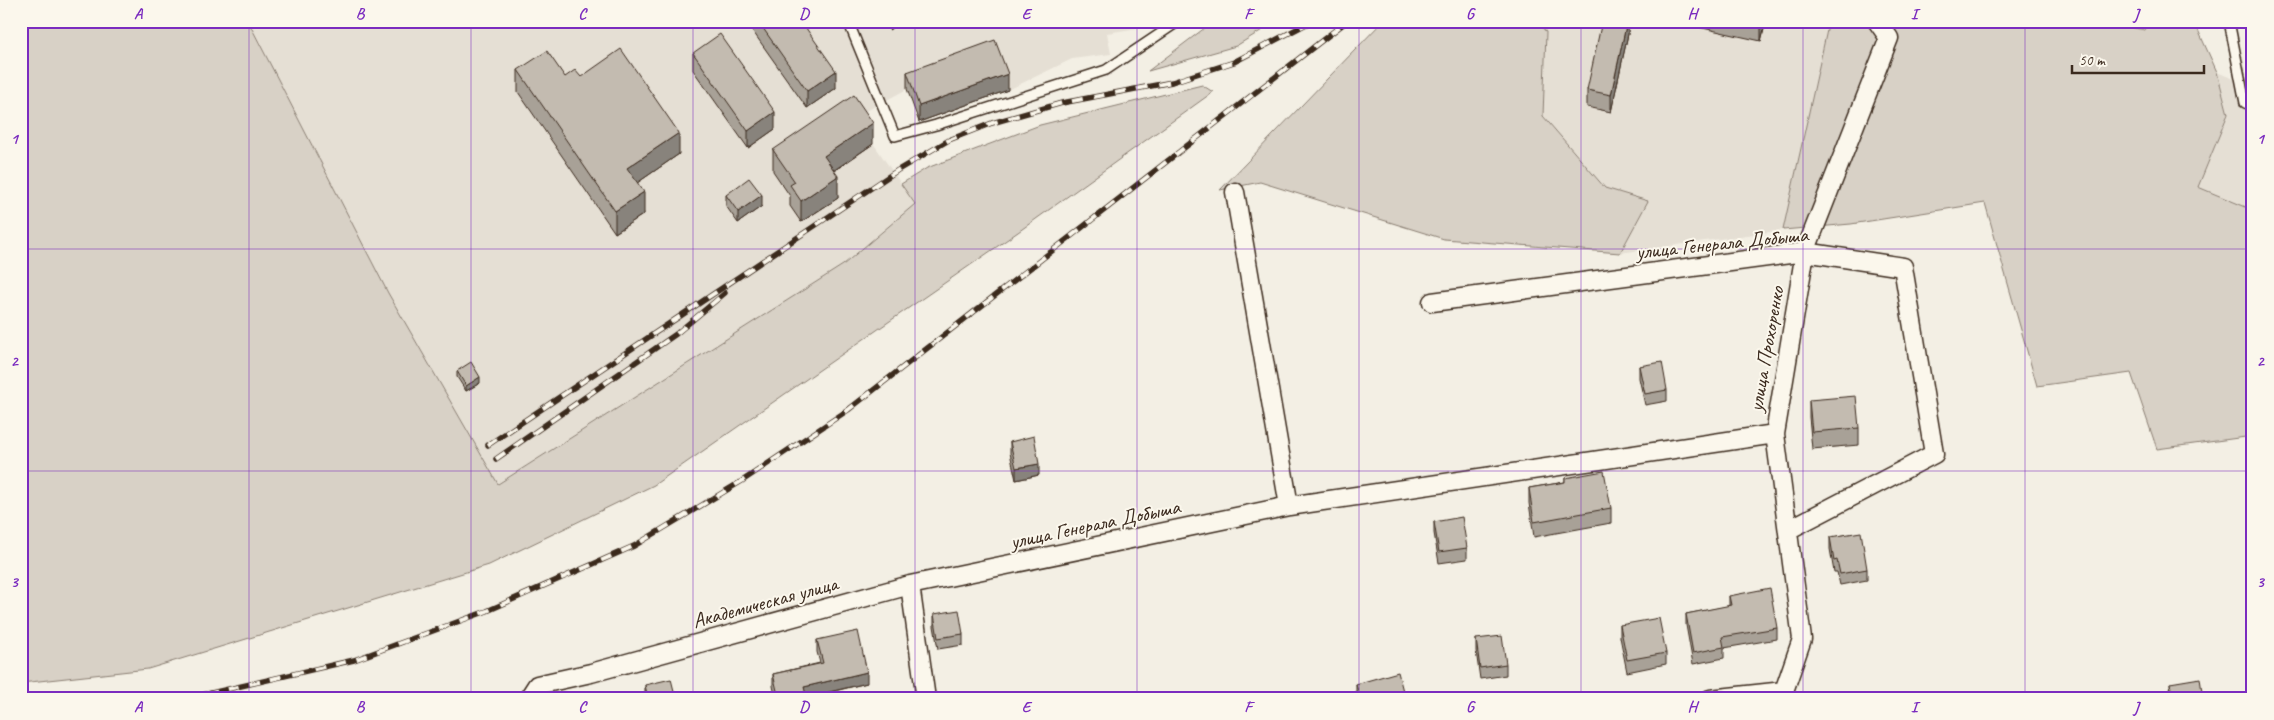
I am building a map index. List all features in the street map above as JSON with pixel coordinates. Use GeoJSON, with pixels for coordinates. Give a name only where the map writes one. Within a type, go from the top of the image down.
{"type":"FeatureCollection","features":[{"type":"Feature","properties":{"kind":"street","name":"улица Прохоренко"},"geometry":{"type":"LineString","coordinates":[[1785,695],[1802,639],[1774,434],[1806,252],[1889,38],[1877,21]]}},
{"type":"Feature","properties":{"kind":"street"},"geometry":{"type":"LineString","coordinates":[[1235,192],[1289,506]]}},
{"type":"Feature","properties":{"kind":"street","name":"улица Генерала Добыша"},"geometry":{"type":"LineString","coordinates":[[1432,302],[1806,252],[1903,266],[1934,454],[1788,530]]}},
{"type":"Feature","properties":{"kind":"street","name":"улица Генерала Добыша"},"geometry":{"type":"LineString","coordinates":[[910,586],[1289,506],[1774,434]]}},
{"type":"Feature","properties":{"kind":"street"},"geometry":{"type":"LineString","coordinates":[[910,586],[926,699]]}},
{"type":"Feature","properties":{"kind":"street","name":"Академическая улица"},"geometry":{"type":"LineString","coordinates":[[528,699],[537,685],[601,670],[910,586]]}},
{"type":"Feature","properties":{"kind":"street"},"geometry":{"type":"LineString","coordinates":[[1710,699],[1785,695]]}},
{"type":"Feature","properties":{"kind":"lane"},"geometry":{"type":"LineString","coordinates":[[848,21],[895,136],[936,125],[1106,70],[1179,21]]}},
{"type":"Feature","properties":{"kind":"lane"},"geometry":{"type":"LineString","coordinates":[[2229,21],[2245,103],[2253,106]]}},
{"type":"Feature","properties":{"kind":"shaded area"},"geometry":{"type":"Polygon","coordinates":[[[21,21],[248,21],[388,293],[498,484],[843,265],[915,204],[901,184],[927,168],[1040,125],[1202,85],[1213,92],[1018,232],[654,485],[489,565],[148,669],[21,683],[21,21]]]}},
{"type":"Feature","properties":{"kind":"shaded area"},"geometry":{"type":"Polygon","coordinates":[[[248,21],[1144,21],[1144,27],[1107,33],[1111,54],[1072,59],[1008,90],[919,122],[907,89],[855,117],[915,204],[843,265],[498,484],[388,293],[248,21]]]}},
{"type":"Feature","properties":{"kind":"shaded area"},"geometry":{"type":"Polygon","coordinates":[[[1214,21],[1277,21],[1236,46],[1148,71],[1214,21]]]}},
{"type":"Feature","properties":{"kind":"shaded area"},"geometry":{"type":"Polygon","coordinates":[[[1383,21],[1537,21],[1546,32],[1543,116],[1605,188],[1648,201],[1620,253],[1444,239],[1260,182],[1220,190],[1383,21]]]}},
{"type":"Feature","properties":{"kind":"shaded area"},"geometry":{"type":"Polygon","coordinates":[[[1537,21],[1829,21],[1783,230],[1620,253],[1647,201],[1605,188],[1543,116],[1546,32],[1537,21]]]}},
{"type":"Feature","properties":{"kind":"shaded area"},"geometry":{"type":"Polygon","coordinates":[[[1829,21],[2096,21],[2145,30],[2152,21],[2194,21],[2217,72],[2228,114],[2198,187],[2253,210],[2253,436],[2157,449],[2131,373],[2037,386],[1985,203],[1851,224],[1783,230],[1829,21]]]}},
{"type":"Feature","properties":{"kind":"shaded area"},"geometry":{"type":"Polygon","coordinates":[[[2217,72],[2253,87],[2253,210],[2198,187],[2228,114],[2217,72]]]}},
{"type":"Feature","properties":{"kind":"building"},"geometry":{"type":"Polygon","coordinates":[[[758,21],[801,21],[836,71],[807,91],[758,21]]]}},
{"type":"Feature","properties":{"kind":"building"},"geometry":{"type":"Polygon","coordinates":[[[1602,21],[1627,21],[1611,95],[1587,90],[1602,21]]]}},
{"type":"Feature","properties":{"kind":"building"},"geometry":{"type":"Polygon","coordinates":[[[1746,21],[1762,21],[1761,25],[1746,21]]]}},
{"type":"Feature","properties":{"kind":"building"},"geometry":{"type":"Polygon","coordinates":[[[720,34],[775,112],[748,131],[693,53],[720,34]]]}},
{"type":"Feature","properties":{"kind":"building"},"geometry":{"type":"Polygon","coordinates":[[[995,40],[1008,74],[919,106],[907,72],[995,40]]]}},
{"type":"Feature","properties":{"kind":"building"},"geometry":{"type":"Polygon","coordinates":[[[621,49],[679,133],[627,168],[644,192],[615,211],[518,70],[547,51],[565,77],[575,70],[581,77],[621,49]]]}},
{"type":"Feature","properties":{"kind":"building"},"geometry":{"type":"Polygon","coordinates":[[[854,95],[873,123],[824,156],[838,176],[801,201],[790,185],[795,182],[773,150],[854,95]]]}},
{"type":"Feature","properties":{"kind":"building"},"geometry":{"type":"Polygon","coordinates":[[[749,178],[762,195],[738,212],[726,195],[749,178]]]}},
{"type":"Feature","properties":{"kind":"building"},"geometry":{"type":"Polygon","coordinates":[[[471,362],[480,377],[466,386],[457,371],[471,362]]]}},
{"type":"Feature","properties":{"kind":"building"},"geometry":{"type":"Polygon","coordinates":[[[1662,362],[1667,390],[1645,394],[1639,366],[1662,362]]]}},
{"type":"Feature","properties":{"kind":"building"},"geometry":{"type":"Polygon","coordinates":[[[1856,396],[1859,428],[1812,432],[1809,400],[1856,396]]]}},
{"type":"Feature","properties":{"kind":"building"},"geometry":{"type":"Polygon","coordinates":[[[1034,436],[1039,464],[1016,468],[1010,442],[1034,436]]]}},
{"type":"Feature","properties":{"kind":"building"},"geometry":{"type":"Polygon","coordinates":[[[1604,471],[1611,508],[1534,522],[1529,488],[1565,482],[1565,478],[1604,471]]]}},
{"type":"Feature","properties":{"kind":"building"},"geometry":{"type":"Polygon","coordinates":[[[1462,517],[1467,548],[1439,552],[1434,522],[1462,517]]]}},
{"type":"Feature","properties":{"kind":"building"},"geometry":{"type":"Polygon","coordinates":[[[1861,532],[1867,569],[1840,574],[1837,560],[1834,561],[1830,537],[1861,532]]]}},
{"type":"Feature","properties":{"kind":"building"},"geometry":{"type":"Polygon","coordinates":[[[1770,588],[1777,628],[1722,637],[1724,647],[1693,653],[1686,614],[1731,605],[1729,596],[1770,588]]]}},
{"type":"Feature","properties":{"kind":"building"},"geometry":{"type":"Polygon","coordinates":[[[959,610],[963,634],[938,638],[934,614],[959,610]]]}},
{"type":"Feature","properties":{"kind":"building"},"geometry":{"type":"Polygon","coordinates":[[[1659,618],[1666,653],[1627,660],[1620,625],[1659,618]]]}},
{"type":"Feature","properties":{"kind":"building"},"geometry":{"type":"Polygon","coordinates":[[[858,631],[867,672],[804,687],[807,699],[779,699],[773,674],[823,663],[817,640],[858,631]]]}},
{"type":"Feature","properties":{"kind":"building"},"geometry":{"type":"Polygon","coordinates":[[[1502,636],[1506,664],[1480,668],[1476,639],[1502,636]]]}},
{"type":"Feature","properties":{"kind":"building"},"geometry":{"type":"Polygon","coordinates":[[[1398,672],[1405,699],[1360,699],[1356,684],[1398,672]]]}},
{"type":"Feature","properties":{"kind":"building"},"geometry":{"type":"Polygon","coordinates":[[[2200,678],[2203,699],[2173,699],[2170,683],[2200,678]]]}},
{"type":"Feature","properties":{"kind":"building"},"geometry":{"type":"Polygon","coordinates":[[[671,679],[676,699],[648,699],[645,685],[671,679]]]}},
{"type":"Feature","properties":{"kind":"railway"},"geometry":{"type":"LineString","coordinates":[[488,445],[898,170],[949,140],[992,123],[1062,103],[1172,82],[1234,62],[1312,21]]}},
{"type":"Feature","properties":{"kind":"railway"},"geometry":{"type":"LineString","coordinates":[[185,699],[354,660],[487,611],[634,546],[742,481],[848,410],[1347,21]]}},
{"type":"Feature","properties":{"kind":"railway"},"geometry":{"type":"LineString","coordinates":[[496,459],[676,334],[725,293]]}}]}
